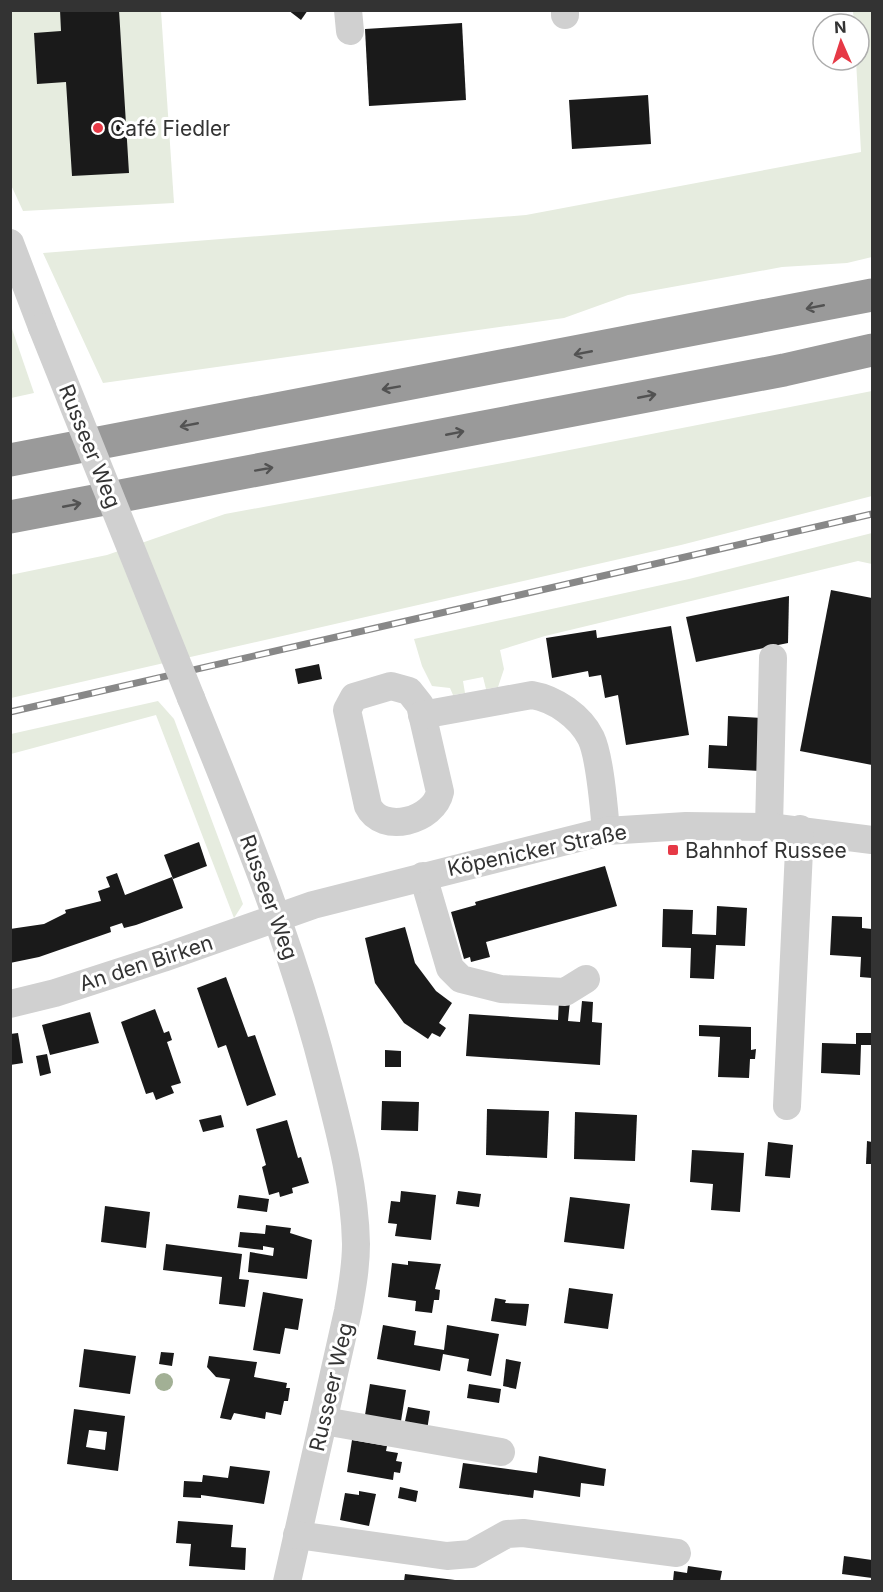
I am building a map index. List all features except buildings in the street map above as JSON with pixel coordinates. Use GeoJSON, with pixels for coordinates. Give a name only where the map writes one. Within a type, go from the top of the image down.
{"type":"FeatureCollection","features":[{"type":"Feature","properties":{"kind":"highway"},"geometry":{"type":"LineString","coordinates":[[10,460],[873,296]]}},
{"type":"Feature","properties":{"kind":"highway"},"geometry":{"type":"LineString","coordinates":[[10,518],[772,372],[873,350]]}},
{"type":"Feature","properties":{"kind":"street","name":"Russeer Weg"},"geometry":{"type":"LineString","coordinates":[[10,243],[279,919],[311,1019],[333,1106],[353,1208],[355,1272],[287,1581]]}},
{"type":"Feature","properties":{"kind":"street"},"geometry":{"type":"LineString","coordinates":[[769,827],[773,658]]}},
{"type":"Feature","properties":{"kind":"street"},"geometry":{"type":"LineString","coordinates":[[403,687],[414,694],[422,715],[440,792],[438,802],[432,810],[411,819],[389,821],[379,819],[372,814],[368,806],[347,718],[349,703],[354,697],[365,692],[403,687]]}},
{"type":"Feature","properties":{"kind":"street"},"geometry":{"type":"LineString","coordinates":[[422,715],[532,695],[549,698],[564,706],[591,738],[604,798],[606,831]]}},
{"type":"Feature","properties":{"kind":"street","name":"Köpenicker Straße"},"geometry":{"type":"LineString","coordinates":[[279,919],[313,905],[606,831],[686,826],[769,827],[800,829],[873,840]]}},
{"type":"Feature","properties":{"kind":"street"},"geometry":{"type":"LineString","coordinates":[[787,1106],[800,829]]}},
{"type":"Feature","properties":{"kind":"street"},"geometry":{"type":"LineString","coordinates":[[423,876],[450,968],[461,979],[501,989],[565,992],[586,979]]}},
{"type":"Feature","properties":{"kind":"street","name":"An den Birken"},"geometry":{"type":"LineString","coordinates":[[10,1004],[55,993],[279,919]]}},
{"type":"Feature","properties":{"kind":"street"},"geometry":{"type":"LineString","coordinates":[[324,1420],[501,1452]]}},
{"type":"Feature","properties":{"kind":"street"},"geometry":{"type":"LineString","coordinates":[[297,1535],[447,1556],[471,1554],[507,1534],[523,1533],[677,1553]]}},
{"type":"Feature","properties":{"kind":"shaded area"},"geometry":{"type":"Polygon","coordinates":[[[11,11],[161,11],[174,203],[23,211],[11,185],[11,11]]]}},
{"type":"Feature","properties":{"kind":"shaded area"},"geometry":{"type":"Polygon","coordinates":[[[872,11],[872,257],[847,263],[782,267],[628,295],[564,318],[103,383],[43,253],[526,215],[861,152],[857,72],[871,72],[871,12],[853,12],[872,11]]]}},
{"type":"Feature","properties":{"kind":"shaded area"},"geometry":{"type":"Polygon","coordinates":[[[10,323],[34,393],[11,398],[10,398],[10,323]]]}},
{"type":"Feature","properties":{"kind":"shaded area"},"geometry":{"type":"Polygon","coordinates":[[[872,391],[872,496],[681,545],[11,698],[10,575],[107,555],[225,514],[872,391]]]}},
{"type":"Feature","properties":{"kind":"shaded area"},"geometry":{"type":"Polygon","coordinates":[[[872,533],[872,564],[858,561],[545,636],[500,650],[504,669],[498,687],[486,689],[483,677],[463,681],[465,693],[453,695],[450,688],[432,686],[422,666],[414,639],[689,579],[872,533]]]}},
{"type":"Feature","properties":{"kind":"shaded area"},"geometry":{"type":"Polygon","coordinates":[[[158,701],[174,719],[243,904],[234,918],[156,715],[11,754],[11,734],[158,701]]]}},
{"type":"Feature","properties":{"kind":"railway"},"geometry":{"type":"LineString","coordinates":[[10,712],[872,514]]}},
{"type":"Feature","properties":{"kind":"place","name":"Café Fiedler"},"geometry":{"type":"Point","coordinates":[98,128]}},
{"type":"Feature","properties":{"kind":"place","name":"Bahnhof Russee"},"geometry":{"type":"Point","coordinates":[673,850]}}]}
